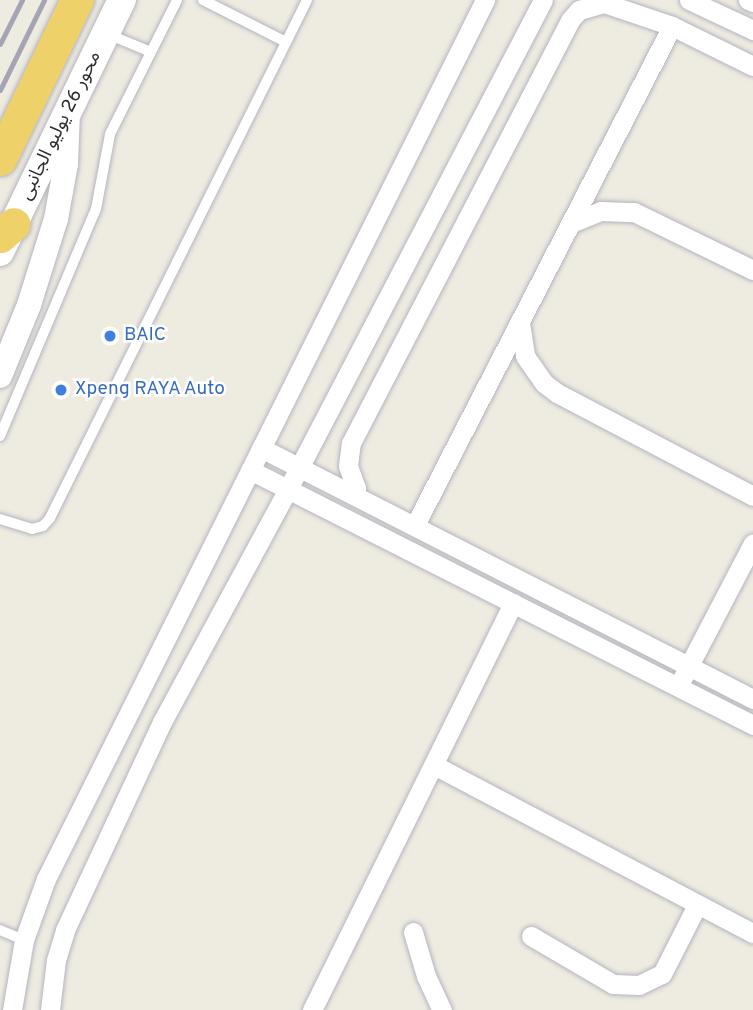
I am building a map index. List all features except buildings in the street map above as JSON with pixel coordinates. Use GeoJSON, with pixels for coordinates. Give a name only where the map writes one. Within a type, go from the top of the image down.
{"type":"FeatureCollection","features":[{"type":"Feature","properties":{"kind":"highway"},"geometry":{"type":"LineString","coordinates":[[0,159],[77,0]]}},
{"type":"Feature","properties":{"kind":"main road","name":"محور 26 يوليو الجانبى"},"geometry":{"type":"LineString","coordinates":[[5,237],[122,0]]}},
{"type":"Feature","properties":{"kind":"street"},"geometry":{"type":"LineString","coordinates":[[12,1010],[16,973],[24,940],[46,879],[485,0]]}},
{"type":"Feature","properties":{"kind":"street"},"geometry":{"type":"LineString","coordinates":[[50,1010],[57,960],[78,902],[162,722],[288,489],[543,0]]}},
{"type":"Feature","properties":{"kind":"street"},"geometry":{"type":"LineString","coordinates":[[689,0],[753,30]]}},
{"type":"Feature","properties":{"kind":"street"},"geometry":{"type":"LineString","coordinates":[[353,494],[356,488],[348,466],[351,443],[570,20],[579,10],[604,3],[672,26],[753,66]]}},
{"type":"Feature","properties":{"kind":"street"},"geometry":{"type":"LineString","coordinates":[[415,525],[672,26]]}},
{"type":"Feature","properties":{"kind":"street"},"geometry":{"type":"LineString","coordinates":[[0,376],[33,295],[56,219],[66,164],[69,109]]}},
{"type":"Feature","properties":{"kind":"street"},"geometry":{"type":"LineString","coordinates":[[571,223],[601,211],[634,212],[753,270]]}},
{"type":"Feature","properties":{"kind":"street"},"geometry":{"type":"LineString","coordinates":[[520,323],[525,356],[544,383],[557,393],[753,496]]}},
{"type":"Feature","properties":{"kind":"street"},"geometry":{"type":"LineString","coordinates":[[261,448],[753,699]]}},
{"type":"Feature","properties":{"kind":"street"},"geometry":{"type":"LineString","coordinates":[[250,470],[753,725]]}},
{"type":"Feature","properties":{"kind":"street"},"geometry":{"type":"LineString","coordinates":[[678,687],[753,543]]}},
{"type":"Feature","properties":{"kind":"street"},"geometry":{"type":"LineString","coordinates":[[313,1010],[513,603]]}},
{"type":"Feature","properties":{"kind":"street"},"geometry":{"type":"LineString","coordinates":[[699,698],[709,677]]}},
{"type":"Feature","properties":{"kind":"street"},"geometry":{"type":"LineString","coordinates":[[434,765],[753,933]]}},
{"type":"Feature","properties":{"kind":"street"},"geometry":{"type":"LineString","coordinates":[[531,936],[613,984],[639,985],[662,974],[697,905]]}},
{"type":"Feature","properties":{"kind":"street"},"geometry":{"type":"LineString","coordinates":[[413,932],[435,1006]]}},
{"type":"Feature","properties":{"kind":"lane"},"geometry":{"type":"LineString","coordinates":[[0,436],[96,209],[110,134],[177,0]]}},
{"type":"Feature","properties":{"kind":"lane"},"geometry":{"type":"LineString","coordinates":[[203,0],[286,42]]}},
{"type":"Feature","properties":{"kind":"lane"},"geometry":{"type":"LineString","coordinates":[[0,519],[32,529],[43,526],[51,518],[307,0]]}},
{"type":"Feature","properties":{"kind":"lane"},"geometry":{"type":"LineString","coordinates":[[106,33],[151,52]]}},
{"type":"Feature","properties":{"kind":"lane"},"geometry":{"type":"LineString","coordinates":[[0,930],[24,940]]}},
{"type":"Feature","properties":{"kind":"railway"},"geometry":{"type":"LineString","coordinates":[[0,44],[22,0]]}},
{"type":"Feature","properties":{"kind":"railway"},"geometry":{"type":"LineString","coordinates":[[0,90],[44,0]]}},
{"type":"Feature","properties":{"kind":"place","name":"BAIC"},"geometry":{"type":"Point","coordinates":[110,336]}},
{"type":"Feature","properties":{"kind":"place","name":"Xpeng RAYA Auto"},"geometry":{"type":"Point","coordinates":[61,390]}}]}
